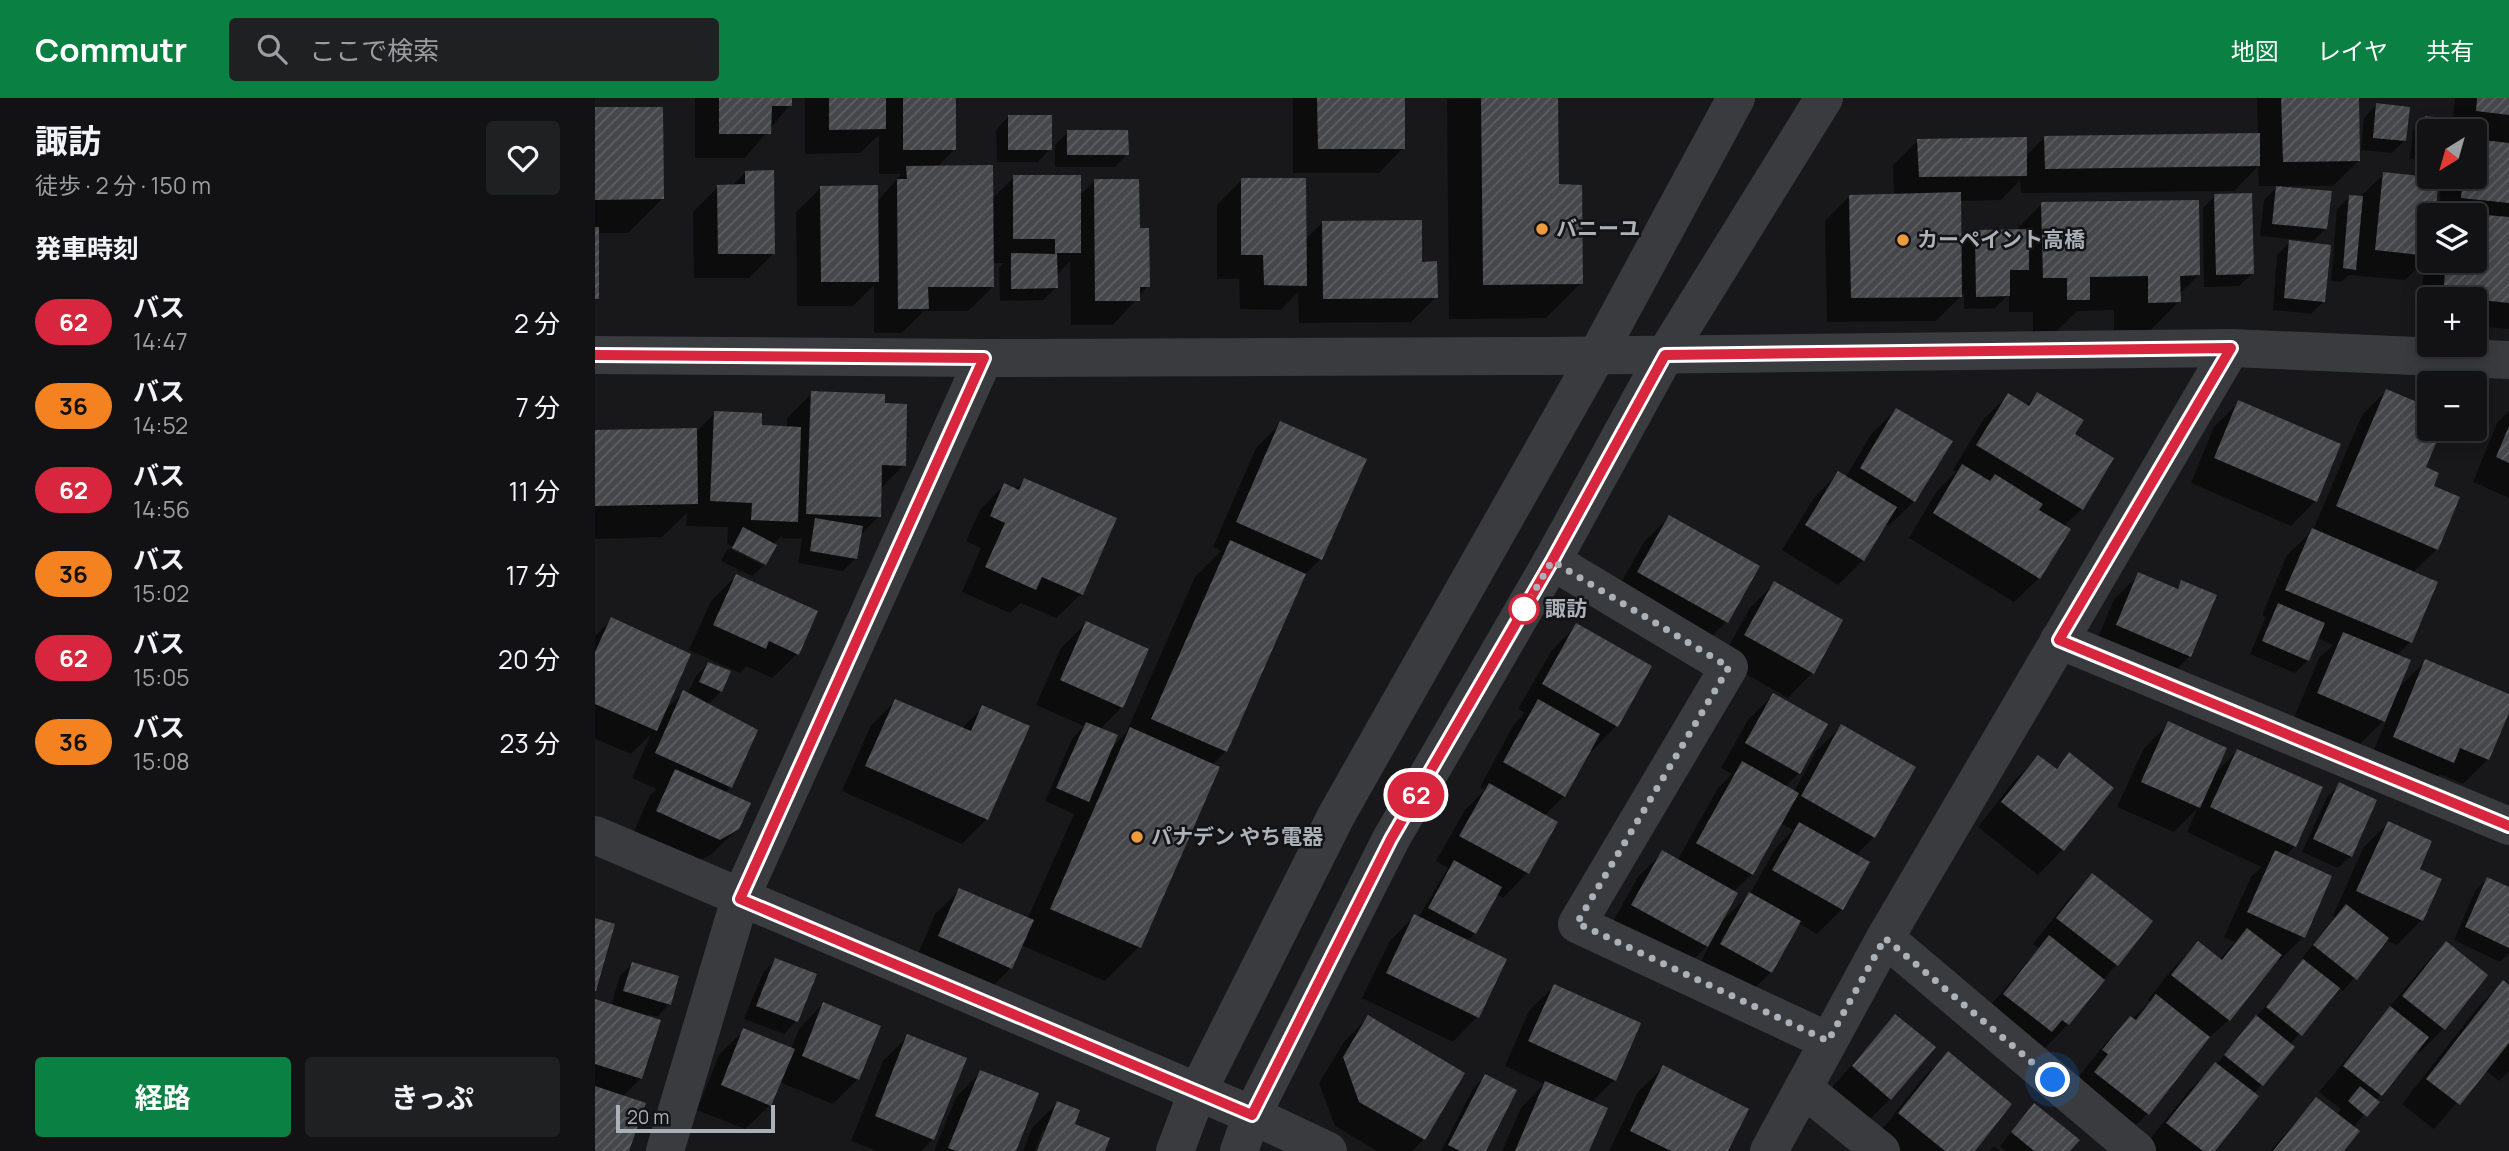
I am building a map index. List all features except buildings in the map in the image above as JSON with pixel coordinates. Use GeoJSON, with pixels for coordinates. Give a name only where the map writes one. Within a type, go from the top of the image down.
{"type":"FeatureCollection","features":[{"type":"Feature","properties":{"kind":"street"},"geometry":{"type":"LineString","coordinates":[[1175,1151],[1197,1093],[1336,816],[1597,355],[1736,98]]}},
{"type":"Feature","properties":{"kind":"street"},"geometry":{"type":"LineString","coordinates":[[1239,1151],[1252,1115],[1391,839],[1552,561],[1665,355],[1824,98]]}},
{"type":"Feature","properties":{"kind":"street"},"geometry":{"type":"LineString","coordinates":[[1769,1151],[1885,938],[2231,348]]}},
{"type":"Feature","properties":{"kind":"street"},"geometry":{"type":"LineString","coordinates":[[595,355],[984,358],[1665,355],[2231,348],[2509,360]]}},
{"type":"Feature","properties":{"kind":"street"},"geometry":{"type":"LineString","coordinates":[[665,1151],[740,899],[984,358]]}},
{"type":"Feature","properties":{"kind":"street"},"geometry":{"type":"LineString","coordinates":[[1552,561],[1729,667],[1577,923],[1828,1041]]}},
{"type":"Feature","properties":{"kind":"street"},"geometry":{"type":"LineString","coordinates":[[2059,640],[2509,826]]}},
{"type":"Feature","properties":{"kind":"street"},"geometry":{"type":"LineString","coordinates":[[595,835],[1252,1115],[1328,1151]]}},
{"type":"Feature","properties":{"kind":"street"},"geometry":{"type":"LineString","coordinates":[[1885,938],[2137,1151]]}},
{"type":"Feature","properties":{"kind":"street"},"geometry":{"type":"LineString","coordinates":[[1803,1088],[1881,1151]]}},
{"type":"Feature","properties":{"kind":"bus line","name":"62"},"geometry":{"type":"LineString","coordinates":[[595,355],[984,358],[740,899],[1161,1079],[1252,1115],[1391,839],[1552,561],[1665,355],[2231,348],[2059,640],[2509,826]]}},
{"type":"Feature","properties":{"kind":"place","name":"バニーユ"},"geometry":{"type":"Point","coordinates":[1542,229]}},
{"type":"Feature","properties":{"kind":"place","name":"カーペイント高橋"},"geometry":{"type":"Point","coordinates":[1903,240]}},
{"type":"Feature","properties":{"kind":"place","name":"諏訪"},"geometry":{"type":"Point","coordinates":[1524,609]}},
{"type":"Feature","properties":{"kind":"place","name":"パナデン やち電器"},"geometry":{"type":"Point","coordinates":[1137,837]}},
{"type":"Feature","properties":{"kind":"route"},"geometry":{"type":"LineString","coordinates":[[1524,609],[1552,561],[1729,667],[1577,923],[1828,1041],[1885,938],[2053,1080]]}}]}
